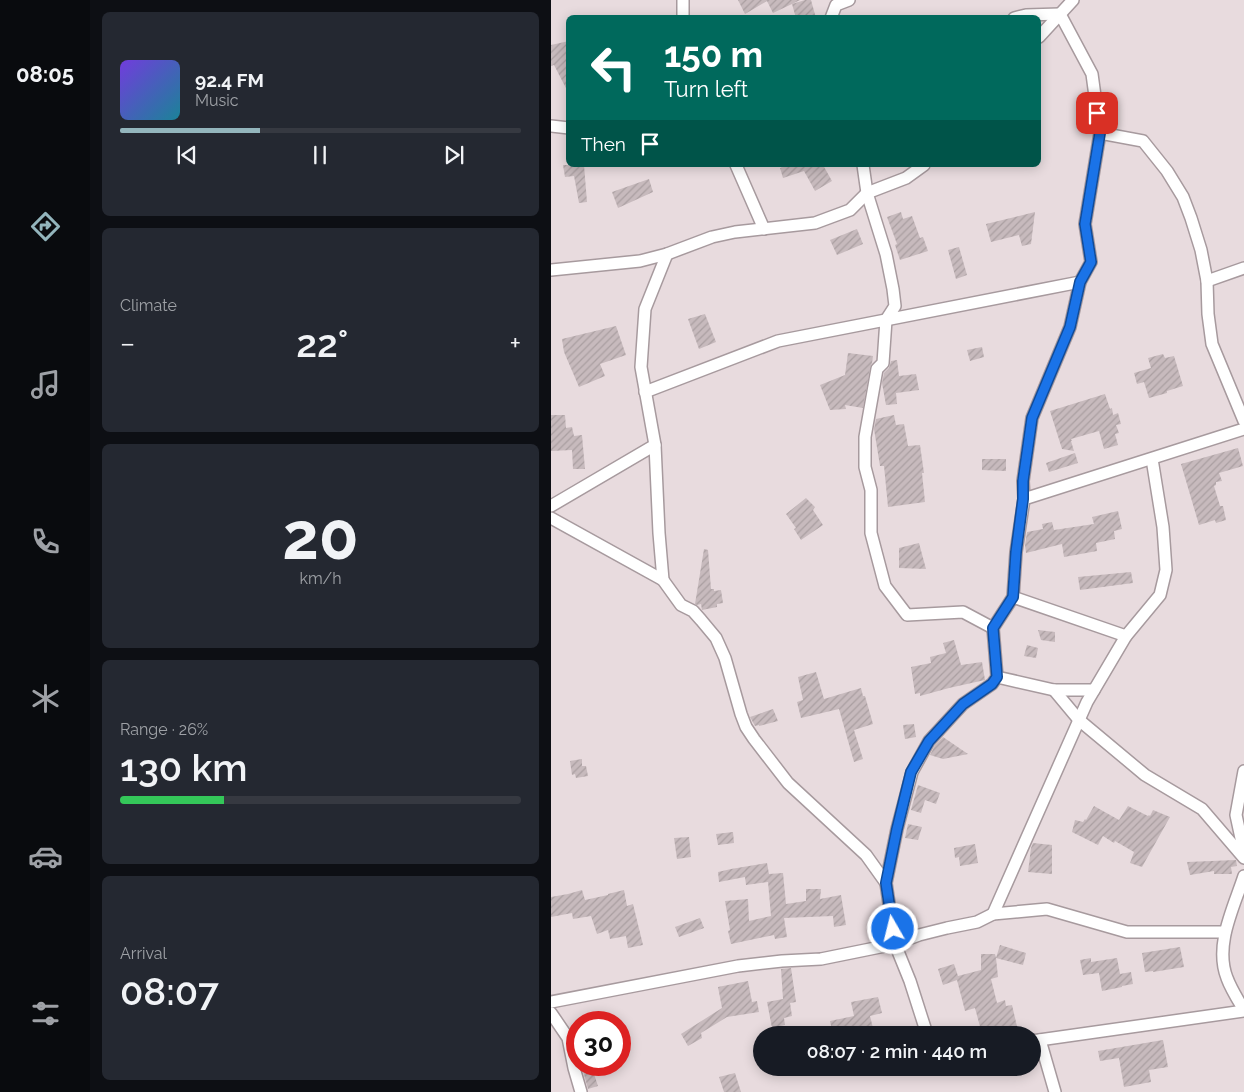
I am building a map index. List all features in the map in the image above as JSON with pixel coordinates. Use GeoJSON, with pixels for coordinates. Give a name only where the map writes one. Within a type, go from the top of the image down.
{"type":"FeatureCollection","features":[{"type":"Feature","properties":{"kind":"street"},"geometry":{"type":"LineString","coordinates":[[683,0],[683,15]]}},
{"type":"Feature","properties":{"kind":"street"},"geometry":{"type":"LineString","coordinates":[[832,15],[836,5],[849,0]]}},
{"type":"Feature","properties":{"kind":"street"},"geometry":{"type":"LineString","coordinates":[[1041,35],[1073,0]]}},
{"type":"Feature","properties":{"kind":"street"},"geometry":{"type":"LineString","coordinates":[[1026,15],[1060,14]]}},
{"type":"Feature","properties":{"kind":"street"},"geometry":{"type":"LineString","coordinates":[[924,1026],[910,981],[895,944],[886,883],[897,829],[911,772],[929,741],[963,704],[992,684],[997,677],[993,628],[1013,597],[1016,552],[1023,499],[1023,481],[1032,418],[1070,327],[1080,282],[1091,262],[1085,224],[1100,133],[1092,74],[1060,14]]}},
{"type":"Feature","properties":{"kind":"street"},"geometry":{"type":"LineString","coordinates":[[551,126],[566,128]]}},
{"type":"Feature","properties":{"kind":"street"},"geometry":{"type":"LineString","coordinates":[[1100,133],[1143,141],[1167,171],[1183,197],[1201,250],[1207,281],[1208,314],[1212,344],[1244,421]]}},
{"type":"Feature","properties":{"kind":"street"},"geometry":{"type":"LineString","coordinates":[[737,167],[764,229]]}},
{"type":"Feature","properties":{"kind":"street"},"geometry":{"type":"LineString","coordinates":[[863,167],[867,193],[886,254],[895,306],[886,320],[883,363],[877,369],[865,437],[865,467],[871,490],[871,534],[885,586],[907,615],[963,612],[993,628]]}},
{"type":"Feature","properties":{"kind":"street"},"geometry":{"type":"LineString","coordinates":[[551,270],[640,261],[667,254],[712,236],[815,223],[850,210],[867,193],[905,178],[921,167]]}},
{"type":"Feature","properties":{"kind":"street"},"geometry":{"type":"LineString","coordinates":[[663,580],[655,445],[641,367],[645,310],[667,254]]}},
{"type":"Feature","properties":{"kind":"street"},"geometry":{"type":"LineString","coordinates":[[1207,281],[1244,268]]}},
{"type":"Feature","properties":{"kind":"street"},"geometry":{"type":"LineString","coordinates":[[645,392],[778,341],[1080,282]]}},
{"type":"Feature","properties":{"kind":"street"},"geometry":{"type":"LineString","coordinates":[[1023,499],[1244,429]]}},
{"type":"Feature","properties":{"kind":"street"},"geometry":{"type":"LineString","coordinates":[[551,506],[655,445]]}},
{"type":"Feature","properties":{"kind":"street"},"geometry":{"type":"LineString","coordinates":[[993,914],[1087,702],[1126,636],[1159,595],[1166,570],[1163,527],[1152,459]]}},
{"type":"Feature","properties":{"kind":"street"},"geometry":{"type":"LineString","coordinates":[[551,518],[663,580],[681,605],[693,611],[717,638],[725,658],[741,714],[746,727],[754,739],[788,784],[866,855],[886,883]]}},
{"type":"Feature","properties":{"kind":"street"},"geometry":{"type":"LineString","coordinates":[[1013,597],[1126,636]]}},
{"type":"Feature","properties":{"kind":"street"},"geometry":{"type":"LineString","coordinates":[[997,677],[1054,690],[1094,690]]}},
{"type":"Feature","properties":{"kind":"street"},"geometry":{"type":"LineString","coordinates":[[1054,690],[1079,720],[1145,775],[1202,809],[1244,858]]}},
{"type":"Feature","properties":{"kind":"street"},"geometry":{"type":"LineString","coordinates":[[1244,771],[1236,815],[1244,852]]}},
{"type":"Feature","properties":{"kind":"street"},"geometry":{"type":"LineString","coordinates":[[1041,1040],[1244,1010],[1226,978],[1222,955],[1225,932],[1244,876]]}},
{"type":"Feature","properties":{"kind":"street"},"geometry":{"type":"LineString","coordinates":[[551,1002],[739,966],[821,959],[895,944],[919,935],[977,922],[993,914],[1047,909],[1127,932],[1225,932]]}},
{"type":"Feature","properties":{"kind":"street"},"geometry":{"type":"LineString","coordinates":[[551,1013],[568,1038],[581,1092]]}},
{"type":"Feature","properties":{"kind":"street"},"geometry":{"type":"LineString","coordinates":[[1041,1054],[1055,1092]]}},
{"type":"Feature","properties":{"kind":"building"},"geometry":{"type":"Polygon","coordinates":[[[738,0],[800,0],[773,13],[767,1],[745,14],[738,0]]]}},
{"type":"Feature","properties":{"kind":"building"},"geometry":{"type":"Polygon","coordinates":[[[811,0],[815,15],[795,15],[792,4],[811,0]]]}},
{"type":"Feature","properties":{"kind":"building"},"geometry":{"type":"Polygon","coordinates":[[[566,42],[566,88],[554,65],[551,66],[551,45],[566,42]]]}},
{"type":"Feature","properties":{"kind":"building"},"geometry":{"type":"Polygon","coordinates":[[[563,165],[566,165],[566,167],[584,167],[587,202],[579,203],[574,176],[565,177],[563,165]]]}},
{"type":"Feature","properties":{"kind":"building"},"geometry":{"type":"Polygon","coordinates":[[[824,167],[832,181],[815,191],[804,171],[783,178],[780,168],[824,167]]]}},
{"type":"Feature","properties":{"kind":"building"},"geometry":{"type":"Polygon","coordinates":[[[649,179],[653,192],[618,208],[612,192],[649,179]]]}},
{"type":"Feature","properties":{"kind":"building"},"geometry":{"type":"Polygon","coordinates":[[[901,212],[903,219],[912,216],[920,238],[923,237],[928,251],[900,260],[895,245],[897,244],[887,217],[901,212]]]}},
{"type":"Feature","properties":{"kind":"building"},"geometry":{"type":"Polygon","coordinates":[[[1035,212],[1031,244],[1022,246],[1019,235],[991,242],[986,224],[1035,212]]]}},
{"type":"Feature","properties":{"kind":"building"},"geometry":{"type":"Polygon","coordinates":[[[857,229],[863,244],[837,255],[830,240],[857,229]]]}},
{"type":"Feature","properties":{"kind":"building"},"geometry":{"type":"Polygon","coordinates":[[[959,247],[967,275],[956,279],[948,250],[959,247]]]}},
{"type":"Feature","properties":{"kind":"building"},"geometry":{"type":"Polygon","coordinates":[[[705,314],[716,342],[699,349],[688,319],[705,314]]]}},
{"type":"Feature","properties":{"kind":"building"},"geometry":{"type":"Polygon","coordinates":[[[616,326],[626,355],[600,364],[605,376],[579,387],[564,352],[562,339],[616,326]]]}},
{"type":"Feature","properties":{"kind":"building"},"geometry":{"type":"Polygon","coordinates":[[[982,347],[984,357],[970,361],[967,350],[982,347]]]}},
{"type":"Feature","properties":{"kind":"building"},"geometry":{"type":"Polygon","coordinates":[[[848,353],[873,356],[863,408],[845,405],[846,409],[830,410],[820,385],[845,375],[848,353]]]}},
{"type":"Feature","properties":{"kind":"building"},"geometry":{"type":"Polygon","coordinates":[[[1163,354],[1165,358],[1174,356],[1183,386],[1149,398],[1144,382],[1137,384],[1134,373],[1151,368],[1148,358],[1163,354]]]}},
{"type":"Feature","properties":{"kind":"building"},"geometry":{"type":"Polygon","coordinates":[[[897,360],[899,376],[916,374],[919,390],[896,393],[897,404],[886,405],[882,383],[884,373],[889,368],[891,361],[897,360]]]}},
{"type":"Feature","properties":{"kind":"building"},"geometry":{"type":"Polygon","coordinates":[[[1105,394],[1110,409],[1112,408],[1113,415],[1118,413],[1121,424],[1116,425],[1119,433],[1115,434],[1118,445],[1104,449],[1099,431],[1071,439],[1074,451],[1062,449],[1050,411],[1105,394]]]}},
{"type":"Feature","properties":{"kind":"building"},"geometry":{"type":"Polygon","coordinates":[[[551,415],[565,415],[566,428],[572,427],[574,436],[582,435],[585,469],[573,469],[572,450],[551,451],[551,415]]]}},
{"type":"Feature","properties":{"kind":"building"},"geometry":{"type":"Polygon","coordinates":[[[894,415],[896,425],[904,424],[908,446],[920,445],[924,473],[922,473],[925,502],[888,507],[884,466],[880,466],[874,429],[876,419],[894,415]]]}},
{"type":"Feature","properties":{"kind":"building"},"geometry":{"type":"Polygon","coordinates":[[[1238,448],[1243,466],[1219,473],[1222,481],[1216,482],[1214,486],[1220,506],[1223,506],[1226,520],[1216,523],[1215,520],[1199,525],[1181,464],[1238,448]]]}},
{"type":"Feature","properties":{"kind":"building"},"geometry":{"type":"Polygon","coordinates":[[[1075,453],[1078,463],[1049,472],[1046,463],[1075,453]]]}},
{"type":"Feature","properties":{"kind":"building"},"geometry":{"type":"Polygon","coordinates":[[[982,459],[1006,459],[1006,471],[982,470],[982,459]]]}},
{"type":"Feature","properties":{"kind":"building"},"geometry":{"type":"Polygon","coordinates":[[[806,498],[815,507],[813,510],[823,525],[801,540],[794,529],[796,528],[786,514],[806,498]]]}},
{"type":"Feature","properties":{"kind":"building"},"geometry":{"type":"Polygon","coordinates":[[[1118,511],[1122,529],[1114,531],[1115,539],[1096,543],[1097,551],[1064,557],[1062,544],[1026,553],[1027,532],[1043,529],[1042,524],[1052,522],[1054,530],[1094,524],[1092,517],[1118,511]]]}},
{"type":"Feature","properties":{"kind":"building"},"geometry":{"type":"Polygon","coordinates":[[[919,543],[926,569],[899,568],[899,548],[919,543]]]}},
{"type":"Feature","properties":{"kind":"building"},"geometry":{"type":"Polygon","coordinates":[[[704,549],[708,550],[711,589],[714,589],[714,591],[721,590],[723,603],[717,604],[717,607],[702,610],[701,604],[695,604],[704,549]]]}},
{"type":"Feature","properties":{"kind":"building"},"geometry":{"type":"Polygon","coordinates":[[[1131,572],[1133,583],[1080,590],[1078,577],[1131,572]]]}},
{"type":"Feature","properties":{"kind":"building"},"geometry":{"type":"Polygon","coordinates":[[[1038,630],[1055,632],[1055,642],[1041,640],[1038,630]]]}},
{"type":"Feature","properties":{"kind":"building"},"geometry":{"type":"Polygon","coordinates":[[[954,640],[961,665],[982,662],[985,680],[920,696],[920,693],[915,694],[911,667],[931,663],[930,657],[946,653],[943,643],[954,640]]]}},
{"type":"Feature","properties":{"kind":"building"},"geometry":{"type":"Polygon","coordinates":[[[1027,645],[1038,648],[1036,658],[1024,656],[1027,645]]]}},
{"type":"Feature","properties":{"kind":"building"},"geometry":{"type":"Polygon","coordinates":[[[816,672],[824,699],[861,688],[873,724],[854,730],[863,759],[854,762],[839,709],[801,718],[797,702],[803,700],[798,677],[816,672]]]}},
{"type":"Feature","properties":{"kind":"building"},"geometry":{"type":"Polygon","coordinates":[[[773,709],[778,721],[755,726],[750,717],[773,709]]]}},
{"type":"Feature","properties":{"kind":"building"},"geometry":{"type":"Polygon","coordinates":[[[914,724],[916,737],[905,739],[903,725],[914,724]]]}},
{"type":"Feature","properties":{"kind":"building"},"geometry":{"type":"Polygon","coordinates":[[[943,737],[968,754],[943,759],[930,755],[935,745],[943,737]]]}},
{"type":"Feature","properties":{"kind":"building"},"geometry":{"type":"Polygon","coordinates":[[[582,759],[582,766],[586,766],[588,776],[576,778],[575,774],[572,775],[570,761],[582,759]]]}},
{"type":"Feature","properties":{"kind":"building"},"geometry":{"type":"Polygon","coordinates":[[[918,785],[940,793],[936,804],[925,800],[921,813],[911,810],[918,785]]]}},
{"type":"Feature","properties":{"kind":"building"},"geometry":{"type":"Polygon","coordinates":[[[1094,806],[1119,820],[1128,806],[1148,816],[1150,816],[1153,810],[1170,817],[1142,867],[1130,863],[1134,852],[1115,841],[1114,843],[1103,836],[1098,845],[1072,832],[1075,820],[1083,822],[1086,820],[1094,806]]]}},
{"type":"Feature","properties":{"kind":"building"},"geometry":{"type":"Polygon","coordinates":[[[908,824],[922,827],[918,840],[905,838],[908,824]]]}},
{"type":"Feature","properties":{"kind":"building"},"geometry":{"type":"Polygon","coordinates":[[[733,832],[734,843],[718,845],[716,834],[733,832]]]}},
{"type":"Feature","properties":{"kind":"building"},"geometry":{"type":"Polygon","coordinates":[[[689,837],[691,857],[677,859],[674,838],[689,837]]]}},
{"type":"Feature","properties":{"kind":"building"},"geometry":{"type":"Polygon","coordinates":[[[1033,843],[1052,845],[1052,874],[1028,872],[1033,843]]]}},
{"type":"Feature","properties":{"kind":"building"},"geometry":{"type":"Polygon","coordinates":[[[975,844],[978,863],[960,866],[959,857],[955,858],[954,848],[975,844]]]}},
{"type":"Feature","properties":{"kind":"building"},"geometry":{"type":"Polygon","coordinates":[[[1236,860],[1237,866],[1231,867],[1232,874],[1214,874],[1214,871],[1190,875],[1187,862],[1236,860]]]}},
{"type":"Feature","properties":{"kind":"building"},"geometry":{"type":"Polygon","coordinates":[[[767,863],[769,874],[783,873],[786,904],[806,901],[806,889],[821,889],[820,899],[841,895],[846,925],[834,927],[833,916],[784,918],[787,937],[775,939],[774,935],[731,944],[725,901],[748,899],[749,921],[771,916],[768,882],[746,885],[745,877],[719,882],[718,872],[767,863]]]}},
{"type":"Feature","properties":{"kind":"building"},"geometry":{"type":"Polygon","coordinates":[[[582,890],[585,900],[624,890],[627,906],[633,904],[643,945],[628,948],[626,936],[610,939],[608,930],[597,934],[591,916],[573,919],[572,913],[551,917],[551,897],[582,890]]]}},
{"type":"Feature","properties":{"kind":"building"},"geometry":{"type":"Polygon","coordinates":[[[700,918],[704,928],[679,937],[675,927],[700,918]]]}},
{"type":"Feature","properties":{"kind":"building"},"geometry":{"type":"Polygon","coordinates":[[[1000,945],[1026,953],[1023,965],[996,958],[1000,945]]]}},
{"type":"Feature","properties":{"kind":"building"},"geometry":{"type":"Polygon","coordinates":[[[1180,947],[1184,967],[1145,972],[1142,953],[1180,947]]]}},
{"type":"Feature","properties":{"kind":"building"},"geometry":{"type":"Polygon","coordinates":[[[981,954],[995,954],[998,977],[991,979],[997,1003],[1005,1000],[1006,1006],[1012,1005],[1017,1026],[980,1026],[975,1008],[965,1011],[957,980],[943,985],[938,969],[954,964],[958,976],[981,970],[981,954]]]}},
{"type":"Feature","properties":{"kind":"building"},"geometry":{"type":"Polygon","coordinates":[[[1091,958],[1091,962],[1117,958],[1120,974],[1131,972],[1133,984],[1102,991],[1099,973],[1083,975],[1080,960],[1091,958]]]}},
{"type":"Feature","properties":{"kind":"building"},"geometry":{"type":"Polygon","coordinates":[[[791,968],[796,1002],[790,1003],[792,1016],[784,1018],[785,1025],[772,1026],[767,1002],[783,999],[781,969],[791,968]]]}},
{"type":"Feature","properties":{"kind":"building"},"geometry":{"type":"Polygon","coordinates":[[[748,981],[752,1002],[757,1001],[759,1012],[727,1017],[701,1033],[702,1038],[688,1046],[681,1034],[722,1008],[718,987],[748,981]]]}},
{"type":"Feature","properties":{"kind":"building"},"geometry":{"type":"Polygon","coordinates":[[[878,997],[882,1013],[870,1016],[872,1026],[831,1026],[830,1021],[854,1016],[851,1002],[878,997]]]}},
{"type":"Feature","properties":{"kind":"building"},"geometry":{"type":"Polygon","coordinates":[[[1163,1040],[1168,1067],[1149,1070],[1151,1082],[1124,1087],[1119,1058],[1100,1061],[1098,1051],[1163,1040]]]}},
{"type":"Feature","properties":{"kind":"building"},"geometry":{"type":"Polygon","coordinates":[[[735,1073],[741,1092],[724,1092],[719,1077],[735,1073]]]}},
{"type":"Feature","properties":{"kind":"building"},"geometry":{"type":"Polygon","coordinates":[[[584,1076],[595,1076],[598,1086],[588,1089],[584,1076]]]}},
{"type":"Feature","properties":{"kind":"route"},"geometry":{"type":"LineString","coordinates":[[893,929],[886,883],[911,772],[929,741],[963,704],[992,684],[997,677],[993,628],[1013,597],[1016,552],[1023,499],[1023,481],[1032,418],[1070,327],[1080,282],[1091,262],[1085,224],[1100,133],[1097,113]]}}]}
